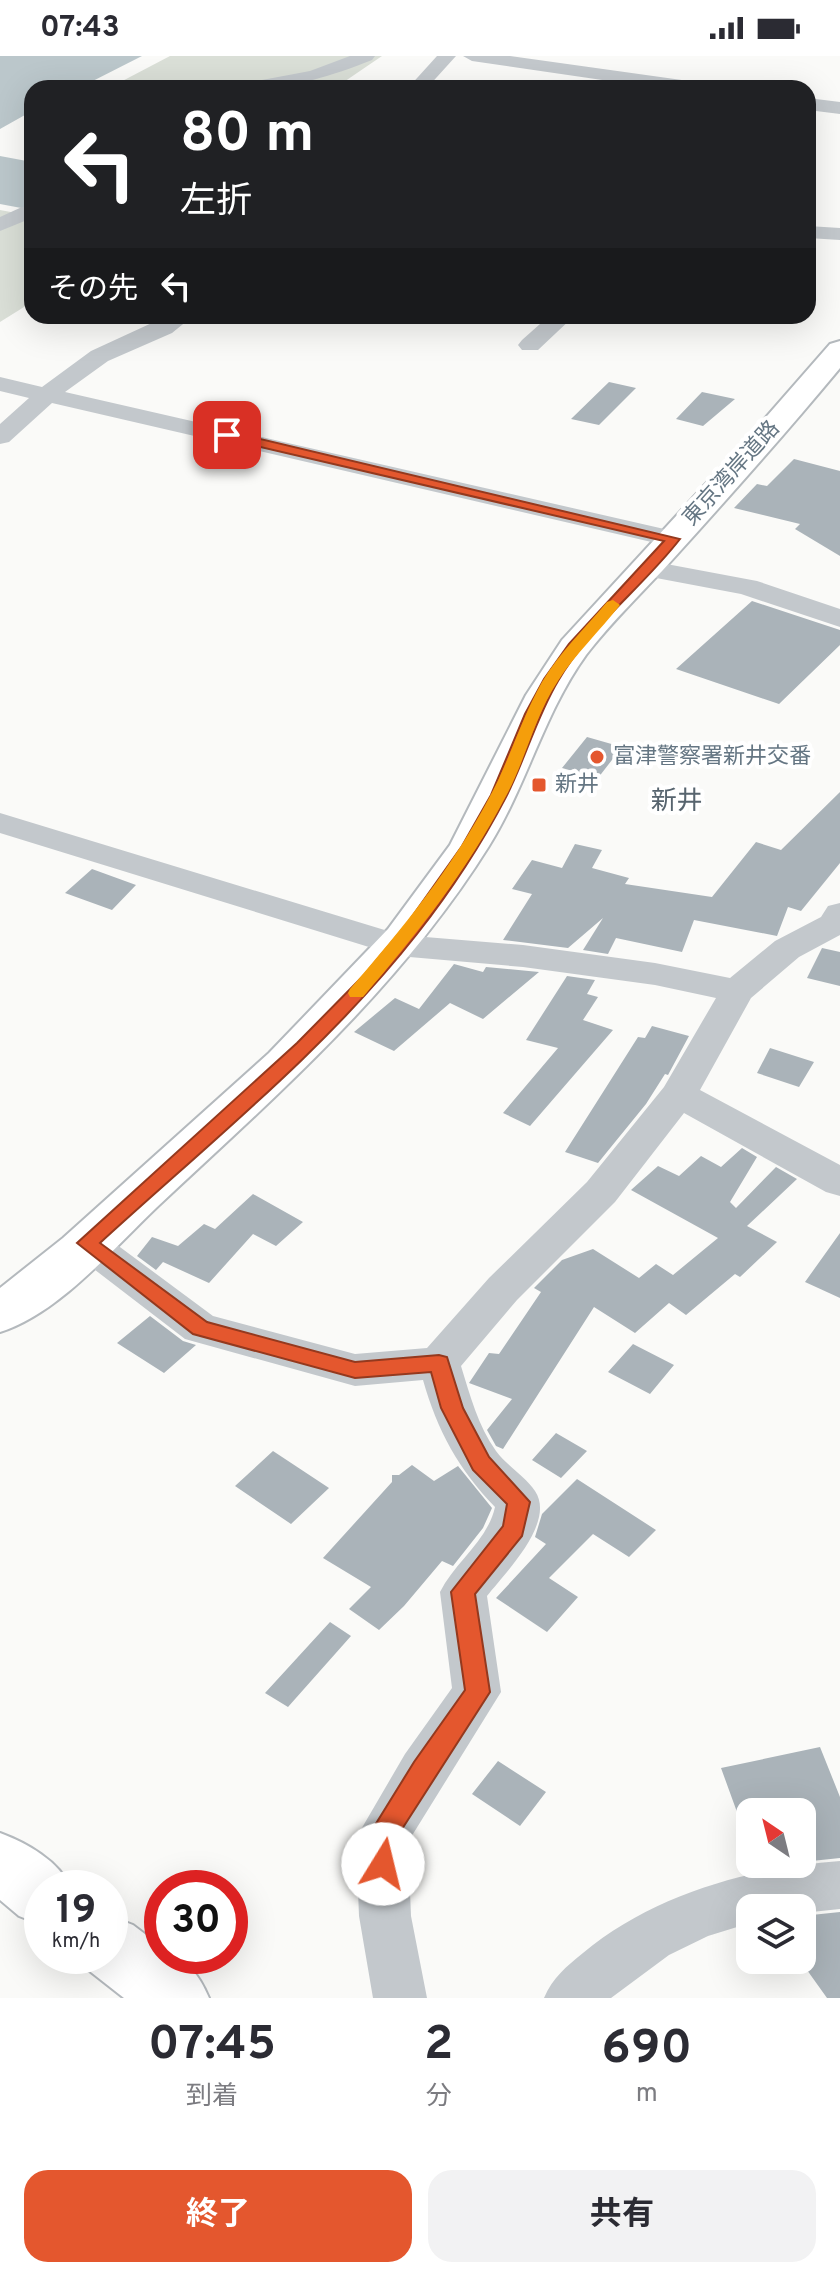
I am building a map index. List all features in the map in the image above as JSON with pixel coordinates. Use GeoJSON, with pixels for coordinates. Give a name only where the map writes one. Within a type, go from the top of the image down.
{"type":"FeatureCollection","features":[{"type":"Feature","properties":{"kind":"highway","name":"東京湾岸道路"},"geometry":{"type":"LineString","coordinates":[[0,1313],[87,1243],[303,1047],[372,978],[470,846],[492,808],[532,714],[551,679],[574,647],[840,350]]}},
{"type":"Feature","properties":{"kind":"highway"},"geometry":{"type":"LineString","coordinates":[[0,1862],[24,1881]]}},
{"type":"Feature","properties":{"kind":"highway"},"geometry":{"type":"LineString","coordinates":[[128,1961],[176,1998]]}},
{"type":"Feature","properties":{"kind":"street"},"geometry":{"type":"LineString","coordinates":[[294,80],[315,76],[366,56]]}},
{"type":"Feature","properties":{"kind":"street"},"geometry":{"type":"LineString","coordinates":[[424,80],[447,56]]}},
{"type":"Feature","properties":{"kind":"street"},"geometry":{"type":"LineString","coordinates":[[472,56],[641,80],[664,64]]}},
{"type":"Feature","properties":{"kind":"street"},"geometry":{"type":"LineString","coordinates":[[816,105],[840,108]]}},
{"type":"Feature","properties":{"kind":"street"},"geometry":{"type":"LineString","coordinates":[[0,225],[24,213]]}},
{"type":"Feature","properties":{"kind":"street"},"geometry":{"type":"LineString","coordinates":[[816,232],[840,234]]}},
{"type":"Feature","properties":{"kind":"street"},"geometry":{"type":"LineString","coordinates":[[816,240],[840,242]]}},
{"type":"Feature","properties":{"kind":"street"},"geometry":{"type":"LineString","coordinates":[[0,437],[48,394],[114,348],[163,331],[172,324]]}},
{"type":"Feature","properties":{"kind":"street"},"geometry":{"type":"LineString","coordinates":[[530,345],[554,324]]}},
{"type":"Feature","properties":{"kind":"street"},"geometry":{"type":"LineString","coordinates":[[0,384],[673,539]]}},
{"type":"Feature","properties":{"kind":"street"},"geometry":{"type":"LineString","coordinates":[[645,568],[747,587],[840,618]]}},
{"type":"Feature","properties":{"kind":"street"},"geometry":{"type":"LineString","coordinates":[[0,823],[398,945],[523,956],[655,974],[737,991]]}},
{"type":"Feature","properties":{"kind":"street"},"geometry":{"type":"LineString","coordinates":[[87,1243],[200,1328],[355,1370],[439,1363],[503,1289],[601,1192],[679,1094],[737,991],[787,949],[838,920]]}},
{"type":"Feature","properties":{"kind":"street"},"geometry":{"type":"LineString","coordinates":[[679,1094],[840,1182]]}},
{"type":"Feature","properties":{"kind":"street"},"geometry":{"type":"LineString","coordinates":[[400,1998],[385,1916],[382,1838],[423,1770],[477,1692],[463,1592],[513,1529],[518,1502],[481,1464],[452,1408],[439,1363]]}},
{"type":"Feature","properties":{"kind":"street"},"geometry":{"type":"LineString","coordinates":[[571,1998],[630,1949],[702,1911],[817,1886],[840,1885]]}},
{"type":"Feature","properties":{"kind":"shaded area"},"geometry":{"type":"Polygon","coordinates":[[[0,56],[142,56],[95,80],[24,80],[24,116],[0,129],[0,56]]]}},
{"type":"Feature","properties":{"kind":"shaded area"},"geometry":{"type":"Polygon","coordinates":[[[170,56],[382,56],[347,80],[124,80],[170,56]]]}},
{"type":"Feature","properties":{"kind":"shaded area"},"geometry":{"type":"Polygon","coordinates":[[[0,156],[24,160],[24,208],[0,204],[0,156]]]}},
{"type":"Feature","properties":{"kind":"shaded area"},"geometry":{"type":"Polygon","coordinates":[[[0,210],[24,214],[24,307],[0,322],[0,210]]]}},
{"type":"Feature","properties":{"kind":"building"},"geometry":{"type":"Polygon","coordinates":[[[609,382],[636,388],[599,425],[571,419],[609,382]]]}},
{"type":"Feature","properties":{"kind":"building"},"geometry":{"type":"Polygon","coordinates":[[[702,392],[735,399],[703,426],[676,419],[702,392]]]}},
{"type":"Feature","properties":{"kind":"building"},"geometry":{"type":"Polygon","coordinates":[[[794,459],[840,471],[840,556],[795,529],[800,524],[734,508],[757,484],[767,486],[794,459]]]}},
{"type":"Feature","properties":{"kind":"building"},"geometry":{"type":"Polygon","coordinates":[[[752,601],[840,630],[840,645],[779,704],[676,669],[752,601]]]}},
{"type":"Feature","properties":{"kind":"building"},"geometry":{"type":"Polygon","coordinates":[[[587,737],[622,747],[598,778],[562,768],[587,737]]]}},
{"type":"Feature","properties":{"kind":"building"},"geometry":{"type":"Polygon","coordinates":[[[840,792],[840,863],[801,911],[788,907],[777,936],[694,920],[682,952],[616,938],[608,954],[583,950],[603,918],[568,948],[503,940],[532,894],[512,889],[532,860],[562,868],[575,844],[602,850],[592,868],[629,878],[625,884],[712,897],[756,842],[781,850],[840,792]]]}},
{"type":"Feature","properties":{"kind":"building"},"geometry":{"type":"Polygon","coordinates":[[[92,869],[136,885],[112,910],[65,893],[92,869]]]}},
{"type":"Feature","properties":{"kind":"building"},"geometry":{"type":"Polygon","coordinates":[[[822,948],[840,952],[840,986],[807,978],[822,948]]]}},
{"type":"Feature","properties":{"kind":"building"},"geometry":{"type":"Polygon","coordinates":[[[454,964],[483,972],[486,967],[539,972],[483,1019],[450,1003],[394,1051],[354,1032],[395,998],[419,1009],[454,964]]]}},
{"type":"Feature","properties":{"kind":"building"},"geometry":{"type":"Polygon","coordinates":[[[567,976],[595,980],[587,994],[598,997],[583,1020],[613,1030],[530,1126],[503,1113],[558,1048],[526,1040],[567,976]]]}},
{"type":"Feature","properties":{"kind":"building"},"geometry":{"type":"Polygon","coordinates":[[[652,1026],[689,1036],[668,1075],[665,1074],[646,1104],[598,1163],[565,1152],[638,1037],[645,1038],[652,1026]]]}},
{"type":"Feature","properties":{"kind":"building"},"geometry":{"type":"Polygon","coordinates":[[[770,1048],[814,1062],[799,1087],[757,1073],[770,1048]]]}},
{"type":"Feature","properties":{"kind":"building"},"geometry":{"type":"Polygon","coordinates":[[[742,1148],[757,1157],[730,1202],[736,1208],[776,1167],[797,1179],[747,1226],[777,1242],[740,1277],[735,1274],[686,1315],[669,1303],[635,1333],[594,1307],[503,1449],[496,1446],[487,1430],[512,1399],[469,1383],[489,1353],[499,1354],[541,1292],[534,1288],[562,1260],[593,1249],[639,1278],[656,1264],[673,1275],[718,1238],[631,1190],[658,1166],[679,1176],[701,1156],[721,1167],[742,1148]]]}},
{"type":"Feature","properties":{"kind":"building"},"geometry":{"type":"Polygon","coordinates":[[[253,1194],[303,1222],[276,1246],[253,1234],[209,1283],[163,1262],[156,1270],[137,1256],[152,1237],[178,1246],[204,1224],[215,1229],[253,1194]]]}},
{"type":"Feature","properties":{"kind":"building"},"geometry":{"type":"Polygon","coordinates":[[[840,1233],[840,1298],[805,1282],[840,1233]]]}},
{"type":"Feature","properties":{"kind":"building"},"geometry":{"type":"Polygon","coordinates":[[[150,1316],[183,1341],[196,1345],[164,1373],[117,1343],[150,1316]]]}},
{"type":"Feature","properties":{"kind":"building"},"geometry":{"type":"Polygon","coordinates":[[[633,1344],[674,1365],[650,1394],[608,1372],[633,1344]]]}},
{"type":"Feature","properties":{"kind":"building"},"geometry":{"type":"Polygon","coordinates":[[[556,1433],[587,1451],[561,1478],[532,1460],[556,1433]]]}},
{"type":"Feature","properties":{"kind":"building"},"geometry":{"type":"Polygon","coordinates":[[[273,1451],[329,1488],[291,1524],[235,1486],[273,1451]]]}},
{"type":"Feature","properties":{"kind":"building"},"geometry":{"type":"Polygon","coordinates":[[[412,1465],[434,1481],[458,1466],[492,1508],[483,1528],[453,1566],[442,1561],[379,1630],[349,1609],[371,1587],[323,1558],[392,1482],[392,1475],[399,1475],[412,1465]]]}},
{"type":"Feature","properties":{"kind":"building"},"geometry":{"type":"Polygon","coordinates":[[[577,1479],[656,1530],[629,1557],[593,1534],[549,1578],[578,1597],[547,1632],[496,1598],[546,1544],[535,1537],[542,1514],[577,1479]]]}},
{"type":"Feature","properties":{"kind":"building"},"geometry":{"type":"Polygon","coordinates":[[[330,1622],[351,1636],[288,1707],[265,1693],[330,1622]]]}},
{"type":"Feature","properties":{"kind":"building"},"geometry":{"type":"Polygon","coordinates":[[[820,1747],[840,1797],[840,1858],[816,1861],[816,1798],[736,1798],[736,1809],[721,1768],[820,1747]]]}},
{"type":"Feature","properties":{"kind":"building"},"geometry":{"type":"Polygon","coordinates":[[[498,1761],[546,1792],[520,1826],[472,1794],[498,1761]]]}},
{"type":"Feature","properties":{"kind":"building"},"geometry":{"type":"Polygon","coordinates":[[[840,1912],[840,1998],[827,1998],[810,1974],[816,1974],[816,1915],[840,1912]]]}},
{"type":"Feature","properties":{"kind":"slow traffic"},"geometry":{"type":"LineString","coordinates":[[357,993],[412,928],[470,846],[499,795],[532,714],[551,679],[574,647],[613,605]]}},
{"type":"Feature","properties":{"kind":"place","name":"富津警察署新井交番"},"geometry":{"type":"Point","coordinates":[597,757]}},
{"type":"Feature","properties":{"kind":"place","name":"新井"},"geometry":{"type":"Point","coordinates":[539,785]}},
{"type":"Feature","properties":{"kind":"district","name":"新井"},"geometry":{"type":"Point","coordinates":[677,802]}},
{"type":"Feature","properties":{"kind":"route"},"geometry":{"type":"LineString","coordinates":[[227,435],[673,539],[574,647],[551,679],[532,714],[499,795],[470,846],[372,978],[303,1047],[87,1243],[200,1328],[355,1370],[439,1363],[452,1408],[481,1464],[518,1502],[513,1529],[463,1592],[477,1692],[423,1770],[382,1838],[383,1864]]}}]}
